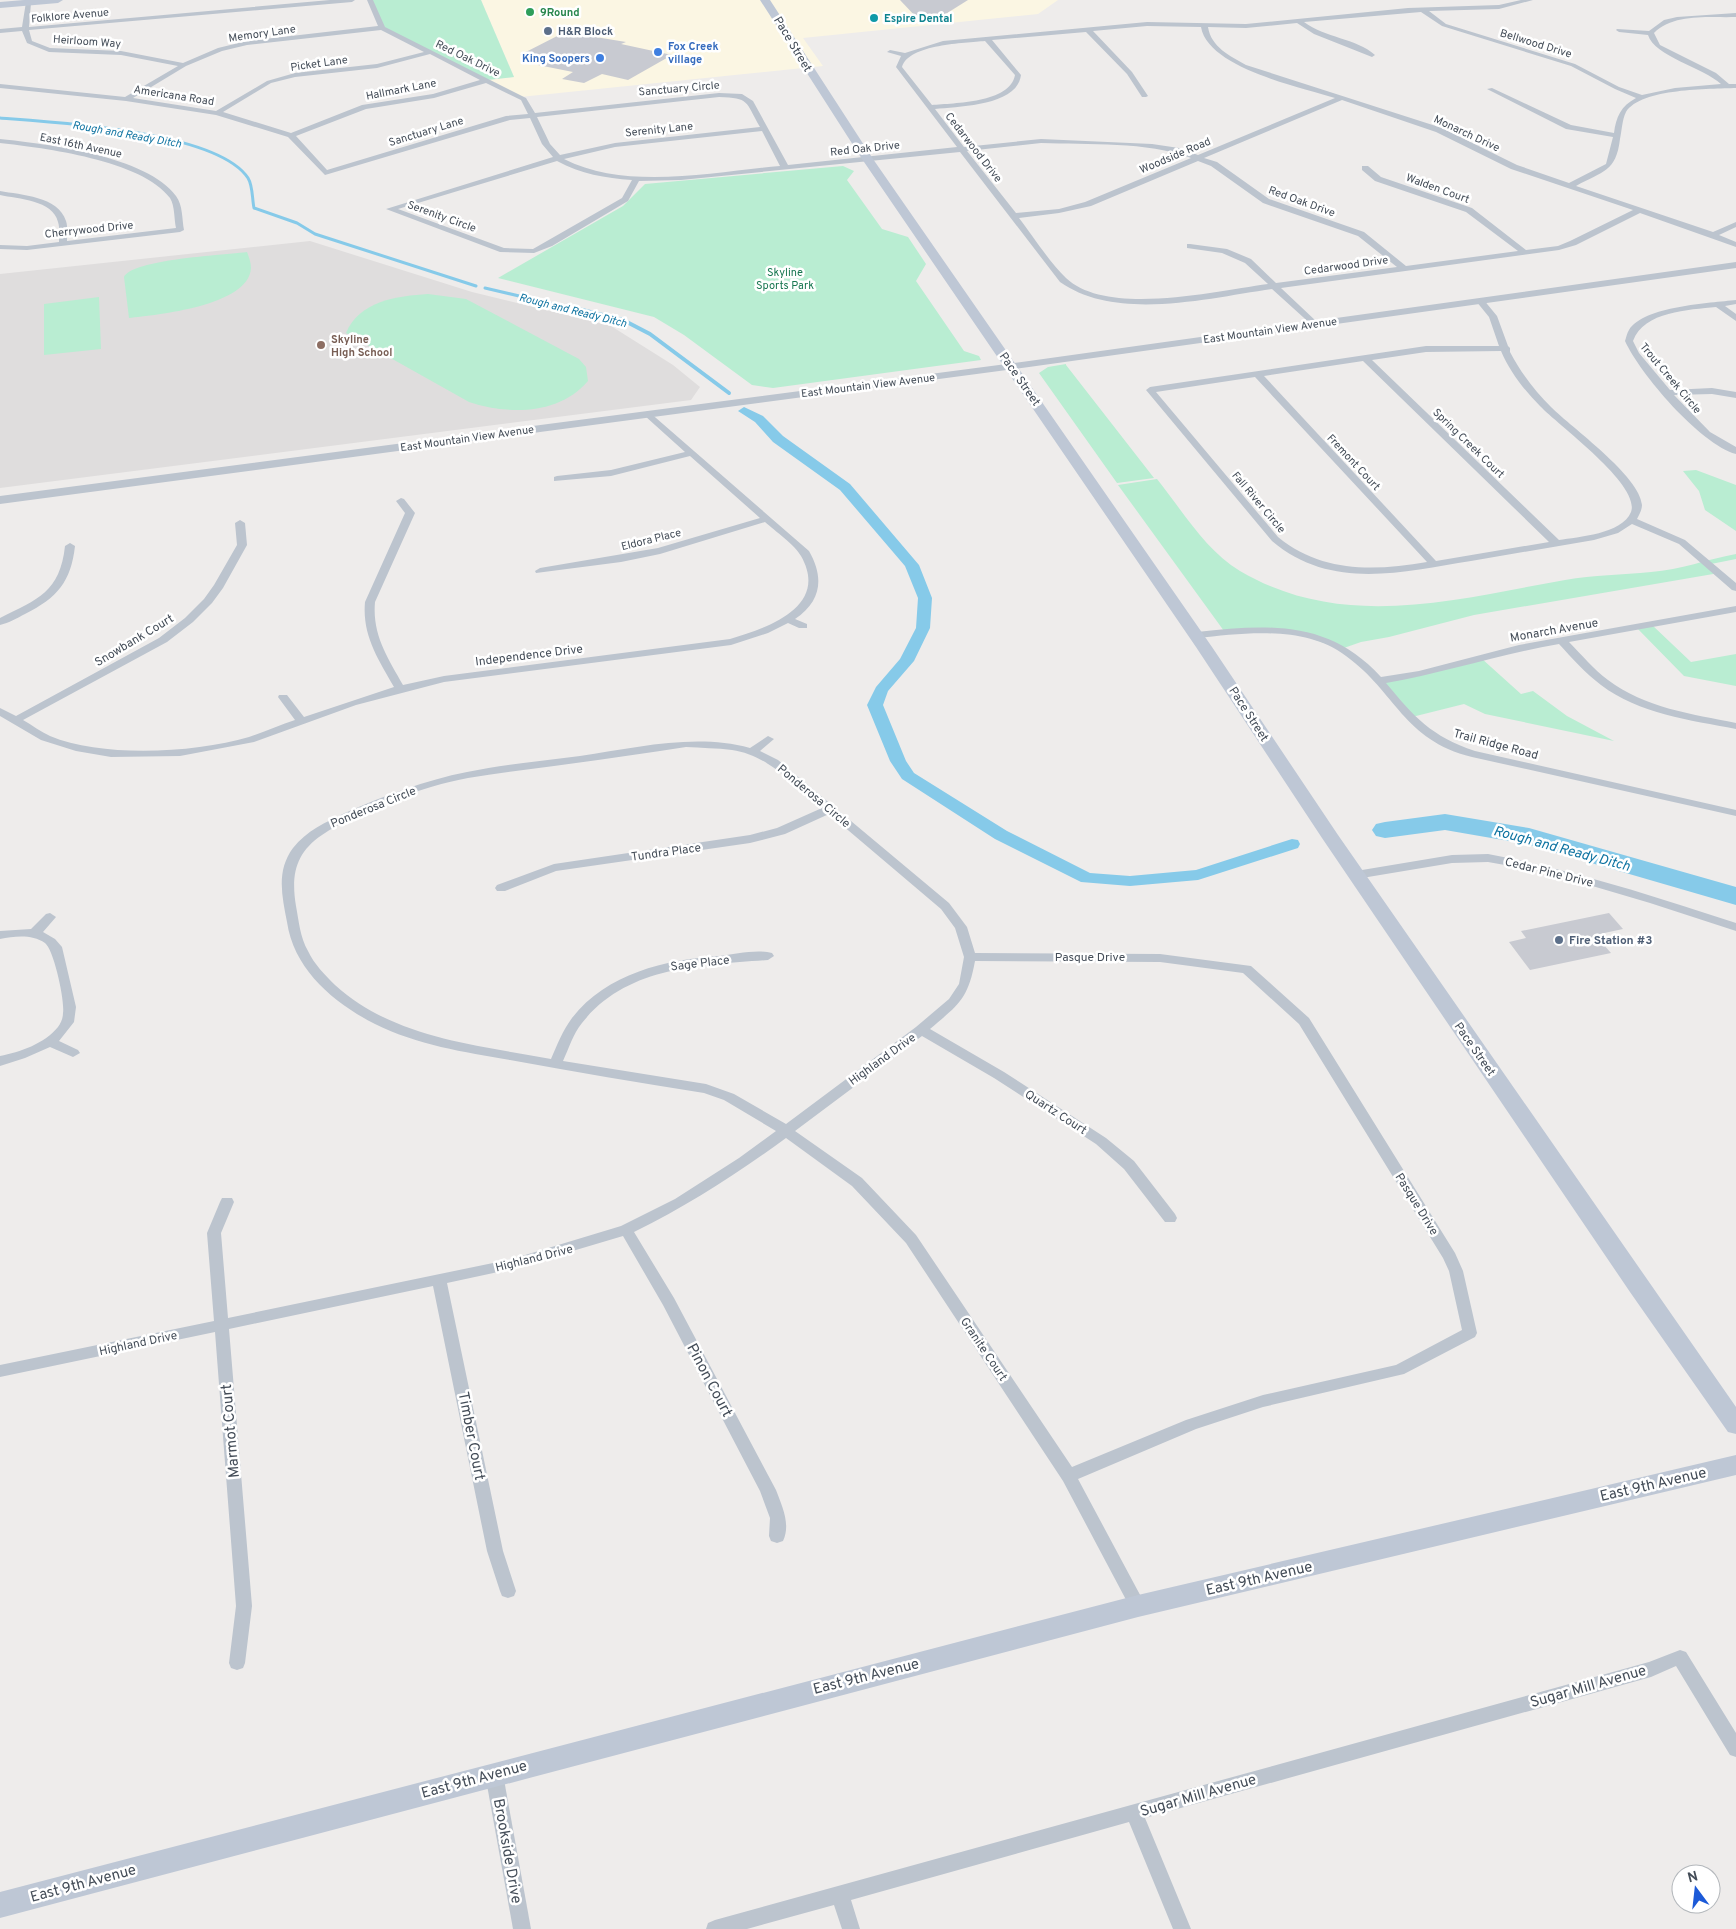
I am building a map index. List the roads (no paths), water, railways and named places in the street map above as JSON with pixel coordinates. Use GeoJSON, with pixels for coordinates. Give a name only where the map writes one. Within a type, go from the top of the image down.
{"type":"FeatureCollection","features":[{"type":"Feature","properties":{"kind":"main road"},"geometry":{"type":"LineString","coordinates":[[0,5],[58,0]]}},
{"type":"Feature","properties":{"kind":"main road","name":"Pace Street"},"geometry":{"type":"LineString","coordinates":[[765,0],[796,51],[868,159],[1197,635],[1356,875],[1638,1286],[1736,1425]]}},
{"type":"Feature","properties":{"kind":"main road","name":"East 9th Avenue"},"geometry":{"type":"LineString","coordinates":[[0,1905],[1138,1606],[1736,1465]]}},
{"type":"Feature","properties":{"kind":"street","name":"Folklore Avenue"},"geometry":{"type":"LineString","coordinates":[[0,31],[352,0]]}},
{"type":"Feature","properties":{"kind":"street"},"geometry":{"type":"LineString","coordinates":[[370,0],[382,28]]}},
{"type":"Feature","properties":{"kind":"street"},"geometry":{"type":"LineString","coordinates":[[890,52],[905,55],[933,45],[1152,24],[1246,26],[1423,10],[1496,7],[1530,0]]}},
{"type":"Feature","properties":{"kind":"street"},"geometry":{"type":"LineString","coordinates":[[25,29],[28,3]]}},
{"type":"Feature","properties":{"kind":"street","name":"Bellwood Drive"},"geometry":{"type":"LineString","coordinates":[[1423,10],[1444,25],[1575,65],[1617,88],[1643,98]]}},
{"type":"Feature","properties":{"kind":"street"},"geometry":{"type":"LineString","coordinates":[[1732,86],[1714,74],[1658,46],[1652,40],[1651,34],[1658,25],[1672,20],[1736,15]]}},
{"type":"Feature","properties":{"kind":"street"},"geometry":{"type":"LineString","coordinates":[[1298,21],[1314,33],[1362,49],[1372,55]]}},
{"type":"Feature","properties":{"kind":"street","name":"Monarch Drive"},"geometry":{"type":"LineString","coordinates":[[1204,26],[1207,39],[1230,59],[1443,132],[1514,167],[1713,235],[1736,245]]}},
{"type":"Feature","properties":{"kind":"street","name":"Red Oak Drive"},"geometry":{"type":"LineString","coordinates":[[382,28],[524,99],[534,114],[550,151],[558,158],[582,170],[607,176],[636,179],[681,178],[1055,140],[1152,146],[1198,158],[1221,168],[1266,201],[1361,234],[1403,268]]}},
{"type":"Feature","properties":{"kind":"street","name":"Memory Lane"},"geometry":{"type":"LineString","coordinates":[[126,99],[184,65],[220,49],[247,43],[382,28]]}},
{"type":"Feature","properties":{"kind":"street","name":"Heirloom Way"},"geometry":{"type":"LineString","coordinates":[[25,29],[29,42],[49,50],[121,53],[184,65]]}},
{"type":"Feature","properties":{"kind":"street"},"geometry":{"type":"LineString","coordinates":[[1088,30],[1130,73],[1144,96]]}},
{"type":"Feature","properties":{"kind":"street"},"geometry":{"type":"LineString","coordinates":[[1619,30],[1651,34]]}},
{"type":"Feature","properties":{"kind":"street"},"geometry":{"type":"LineString","coordinates":[[928,107],[987,100],[1006,93],[1014,87],[1018,80],[1018,74],[986,39]]}},
{"type":"Feature","properties":{"kind":"street","name":"Picket Lane"},"geometry":{"type":"LineString","coordinates":[[216,113],[269,82],[286,77],[377,66],[431,52]]}},
{"type":"Feature","properties":{"kind":"street","name":"Cedarwood Drive"},"geometry":{"type":"LineString","coordinates":[[905,55],[900,61],[900,68],[960,149],[1063,280],[1076,288],[1102,297],[1151,302],[1568,245],[1639,210]]}},
{"type":"Feature","properties":{"kind":"street","name":"Hallmark Lane"},"geometry":{"type":"LineString","coordinates":[[291,135],[365,107],[434,96],[487,80]]}},
{"type":"Feature","properties":{"kind":"street","name":"Americana Road"},"geometry":{"type":"LineString","coordinates":[[0,86],[126,99],[216,113],[291,135]]}},
{"type":"Feature","properties":{"kind":"street"},"geometry":{"type":"LineString","coordinates":[[1570,186],[1609,165],[1624,110],[1643,98],[1677,89],[1732,86]]}},
{"type":"Feature","properties":{"kind":"street"},"geometry":{"type":"LineString","coordinates":[[1490,90],[1569,127],[1618,136]]}},
{"type":"Feature","properties":{"kind":"street","name":"Sanctuary Circle"},"geometry":{"type":"LineString","coordinates":[[534,114],[730,95],[742,96],[749,100],[785,167]]}},
{"type":"Feature","properties":{"kind":"street","name":"Woodside Road"},"geometry":{"type":"LineString","coordinates":[[1014,216],[1082,206],[1341,98]]}},
{"type":"Feature","properties":{"kind":"street","name":"Sanctuary Lane"},"geometry":{"type":"LineString","coordinates":[[291,135],[325,173],[509,118],[534,114]]}},
{"type":"Feature","properties":{"kind":"street","name":"Serenity Lane"},"geometry":{"type":"LineString","coordinates":[[558,158],[615,145],[764,129]]}},
{"type":"Feature","properties":{"kind":"street","name":"East 16th Avenue"},"geometry":{"type":"LineString","coordinates":[[0,141],[107,160],[146,175],[162,185],[174,198],[180,230]]}},
{"type":"Feature","properties":{"kind":"street","name":"Serenity Circle"},"geometry":{"type":"LineString","coordinates":[[558,158],[390,209],[503,250],[534,251],[625,199],[636,179]]}},
{"type":"Feature","properties":{"kind":"street","name":"Walden Court"},"geometry":{"type":"LineString","coordinates":[[1366,168],[1378,179],[1469,210],[1524,252]]}},
{"type":"Feature","properties":{"kind":"street"},"geometry":{"type":"LineString","coordinates":[[0,193],[28,198],[53,209],[62,222],[63,244]]}},
{"type":"Feature","properties":{"kind":"street"},"geometry":{"type":"LineString","coordinates":[[1713,235],[1736,224]]}},
{"type":"Feature","properties":{"kind":"street","name":"Cherrywood Drive"},"geometry":{"type":"LineString","coordinates":[[0,248],[63,244],[180,230]]}},
{"type":"Feature","properties":{"kind":"street"},"geometry":{"type":"LineString","coordinates":[[1190,246],[1219,250],[1241,257],[1255,266],[1314,324]]}},
{"type":"Feature","properties":{"kind":"street","name":"East Mountain View Avenue"},"geometry":{"type":"LineString","coordinates":[[0,500],[1012,366],[1736,265]]}},
{"type":"Feature","properties":{"kind":"street"},"geometry":{"type":"LineString","coordinates":[[1093,306],[1102,297]]}},
{"type":"Feature","properties":{"kind":"street"},"geometry":{"type":"LineString","coordinates":[[1480,301],[1496,317],[1510,362],[1536,397],[1628,484],[1637,506],[1631,520],[1658,529],[1682,542],[1736,588]]}},
{"type":"Feature","properties":{"kind":"street","name":"Trout Creek Circle"},"geometry":{"type":"LineString","coordinates":[[1736,302],[1655,316],[1641,322],[1630,333],[1629,341],[1632,350],[1701,431],[1716,442],[1736,451]]}},
{"type":"Feature","properties":{"kind":"street"},"geometry":{"type":"LineString","coordinates":[[1719,305],[1736,318]]}},
{"type":"Feature","properties":{"kind":"street","name":"Fall River Circle"},"geometry":{"type":"LineString","coordinates":[[1506,348],[1438,348],[1150,390],[1275,539],[1287,549],[1315,562],[1355,571],[1392,572],[1606,534],[1621,528],[1631,520]]}},
{"type":"Feature","properties":{"kind":"street","name":"Spring Creek Court"},"geometry":{"type":"LineString","coordinates":[[1365,358],[1557,544]]}},
{"type":"Feature","properties":{"kind":"street","name":"Fremont Court"},"geometry":{"type":"LineString","coordinates":[[1258,374],[1435,565]]}},
{"type":"Feature","properties":{"kind":"street"},"geometry":{"type":"LineString","coordinates":[[1670,393],[1712,391],[1736,395]]}},
{"type":"Feature","properties":{"kind":"street","name":"Independence Drive"},"geometry":{"type":"LineString","coordinates":[[0,711],[45,738],[76,748],[111,754],[180,754],[250,740],[400,689],[471,675],[731,642],[758,634],[789,620],[805,604],[813,589],[815,574],[805,553],[648,414]]}},
{"type":"Feature","properties":{"kind":"street"},"geometry":{"type":"LineString","coordinates":[[557,479],[611,473],[692,453]]}},
{"type":"Feature","properties":{"kind":"street"},"geometry":{"type":"LineString","coordinates":[[400,689],[370,634],[368,617],[370,602],[410,513],[401,501]]}},
{"type":"Feature","properties":{"kind":"street","name":"Eldora Place"},"geometry":{"type":"LineString","coordinates":[[540,571],[621,560],[766,518]]}},
{"type":"Feature","properties":{"kind":"street","name":"Snowbank Court"},"geometry":{"type":"LineString","coordinates":[[16,720],[163,640],[189,620],[208,601],[219,586],[242,545],[240,523]]}},
{"type":"Feature","properties":{"kind":"street"},"geometry":{"type":"LineString","coordinates":[[0,622],[37,603],[54,591],[64,578],[70,565],[70,546]]}},
{"type":"Feature","properties":{"kind":"street","name":"Monarch Avenue"},"geometry":{"type":"LineString","coordinates":[[1379,681],[1419,674],[1519,648],[1736,609]]}},
{"type":"Feature","properties":{"kind":"street"},"geometry":{"type":"LineString","coordinates":[[789,620],[803,626]]}},
{"type":"Feature","properties":{"kind":"street","name":"Trail Ridge Road"},"geometry":{"type":"LineString","coordinates":[[1197,635],[1246,629],[1296,633],[1323,641],[1347,653],[1364,665],[1415,725],[1434,740],[1455,749],[1736,813]]}},
{"type":"Feature","properties":{"kind":"street"},"geometry":{"type":"LineString","coordinates":[[1562,641],[1594,674],[1624,695],[1655,708],[1736,726]]}},
{"type":"Feature","properties":{"kind":"street"},"geometry":{"type":"LineString","coordinates":[[283,697],[302,721]]}},
{"type":"Feature","properties":{"kind":"street"},"geometry":{"type":"LineString","coordinates":[[752,752],[768,739]]}},
{"type":"Feature","properties":{"kind":"street","name":"Ponderosa Circle"},"geometry":{"type":"LineString","coordinates":[[785,1130],[729,1097],[706,1089],[555,1064],[435,1041],[392,1026],[354,1006],[331,988],[313,969],[297,940],[285,880],[292,860],[304,843],[325,827],[438,782],[466,775],[686,744],[714,744],[752,752],[774,762],[945,906],[961,927],[970,957]]}},
{"type":"Feature","properties":{"kind":"street","name":"Tundra Place"},"geometry":{"type":"LineString","coordinates":[[501,888],[554,868],[750,839],[781,831],[830,809]]}},
{"type":"Feature","properties":{"kind":"street","name":"Cedar Pine Drive"},"geometry":{"type":"LineString","coordinates":[[1356,875],[1452,859],[1488,858],[1546,869],[1736,926]]}},
{"type":"Feature","properties":{"kind":"street"},"geometry":{"type":"LineString","coordinates":[[35,933],[50,917]]}},
{"type":"Feature","properties":{"kind":"street"},"geometry":{"type":"LineString","coordinates":[[0,935],[13,932],[35,933],[50,940],[56,947],[70,1012],[63,1028],[50,1042],[27,1054],[0,1061]]}},
{"type":"Feature","properties":{"kind":"street","name":"Sage Place"},"geometry":{"type":"LineString","coordinates":[[555,1064],[577,1020],[597,1000],[622,983],[651,971],[683,963],[768,956]]}},
{"type":"Feature","properties":{"kind":"street","name":"Highland Drive"},"geometry":{"type":"LineString","coordinates":[[0,1372],[512,1264],[626,1230],[704,1188],[744,1162],[922,1030],[954,1002],[965,984],[970,957]]}},
{"type":"Feature","properties":{"kind":"street","name":"Pasque Drive"},"geometry":{"type":"LineString","coordinates":[[970,957],[1160,958],[1247,969],[1304,1021],[1450,1257],[1456,1270],[1470,1332],[1399,1370],[1263,1401],[1200,1421],[1087,1466],[1069,1476]]}},
{"type":"Feature","properties":{"kind":"street","name":"Quartz Court"},"geometry":{"type":"LineString","coordinates":[[922,1030],[1101,1140],[1129,1165],[1170,1218]]}},
{"type":"Feature","properties":{"kind":"street"},"geometry":{"type":"LineString","coordinates":[[50,1042],[73,1053]]}},
{"type":"Feature","properties":{"kind":"street","name":"Granite Court"},"geometry":{"type":"LineString","coordinates":[[785,1130],[857,1182],[911,1239],[1069,1476],[1138,1606]]}},
{"type":"Feature","properties":{"kind":"street","name":"Marmot Court"},"geometry":{"type":"LineString","coordinates":[[227,1202],[214,1233],[244,1606],[237,1663]]}},
{"type":"Feature","properties":{"kind":"street","name":"Pinon Court"},"geometry":{"type":"LineString","coordinates":[[626,1230],[669,1302],[768,1490],[778,1518],[777,1536]]}},
{"type":"Feature","properties":{"kind":"street","name":"Timber Court"},"geometry":{"type":"LineString","coordinates":[[439,1279],[495,1551],[508,1591]]}},
{"type":"Feature","properties":{"kind":"street","name":"Sugar Mill Avenue"},"geometry":{"type":"LineString","coordinates":[[715,1929],[1641,1671],[1680,1657],[1736,1749]]}},
{"type":"Feature","properties":{"kind":"street","name":"Brookside Drive"},"geometry":{"type":"LineString","coordinates":[[494,1774],[522,1929]]}},
{"type":"Feature","properties":{"kind":"street"},"geometry":{"type":"LineString","coordinates":[[1134,1813],[1182,1929]]}},
{"type":"Feature","properties":{"kind":"street"},"geometry":{"type":"LineString","coordinates":[[840,1894],[851,1929]]}},
{"type":"Feature","properties":{"kind":"waterway","name":"Rough and Ready Ditch"},"geometry":{"type":"LineString","coordinates":[[0,118],[94,126],[170,139],[204,149],[231,162],[248,178],[252,189],[254,208],[297,223],[315,234],[476,286]]}},
{"type":"Feature","properties":{"kind":"waterway","name":"Rough and Ready Ditch"},"geometry":{"type":"LineString","coordinates":[[485,288],[583,311]]}},
{"type":"Feature","properties":{"kind":"waterway","name":"Rough and Ready Ditch"},"geometry":{"type":"LineString","coordinates":[[578,309],[623,320],[650,334],[729,393]]}},
{"type":"Feature","properties":{"kind":"waterway","name":"Rough and Ready Ditch"},"geometry":{"type":"LineString","coordinates":[[744,411],[759,419],[778,439],[845,487],[912,565],[925,598],[923,628],[907,661],[881,690],[875,705],[898,761],[908,776],[1001,835],[1087,878],[1130,881],[1198,875],[1292,844]]}},
{"type":"Feature","properties":{"kind":"waterway","name":"Rough and Ready Ditch"},"geometry":{"type":"LineString","coordinates":[[1385,830],[1445,822],[1529,836],[1736,896]]}},
{"type":"Feature","properties":{"kind":"place","name":"9Round"},"geometry":{"type":"Point","coordinates":[530,12]}},
{"type":"Feature","properties":{"kind":"place","name":"Espire Dental"},"geometry":{"type":"Point","coordinates":[874,18]}},
{"type":"Feature","properties":{"kind":"place","name":"H&R Block"},"geometry":{"type":"Point","coordinates":[548,31]}},
{"type":"Feature","properties":{"kind":"place","name":"Fox Creek village"},"geometry":{"type":"Point","coordinates":[658,52]}},
{"type":"Feature","properties":{"kind":"place","name":"King Soopers"},"geometry":{"type":"Point","coordinates":[600,58]}},
{"type":"Feature","properties":{"kind":"place","name":"Skyline High School"},"geometry":{"type":"Point","coordinates":[321,345]}},
{"type":"Feature","properties":{"kind":"place","name":"Fire Station #3"},"geometry":{"type":"Point","coordinates":[1559,940]}},
{"type":"Feature","properties":{"kind":"park label","name":"Skyline Sports Park"},"geometry":{"type":"Point","coordinates":[785,278]}}]}
